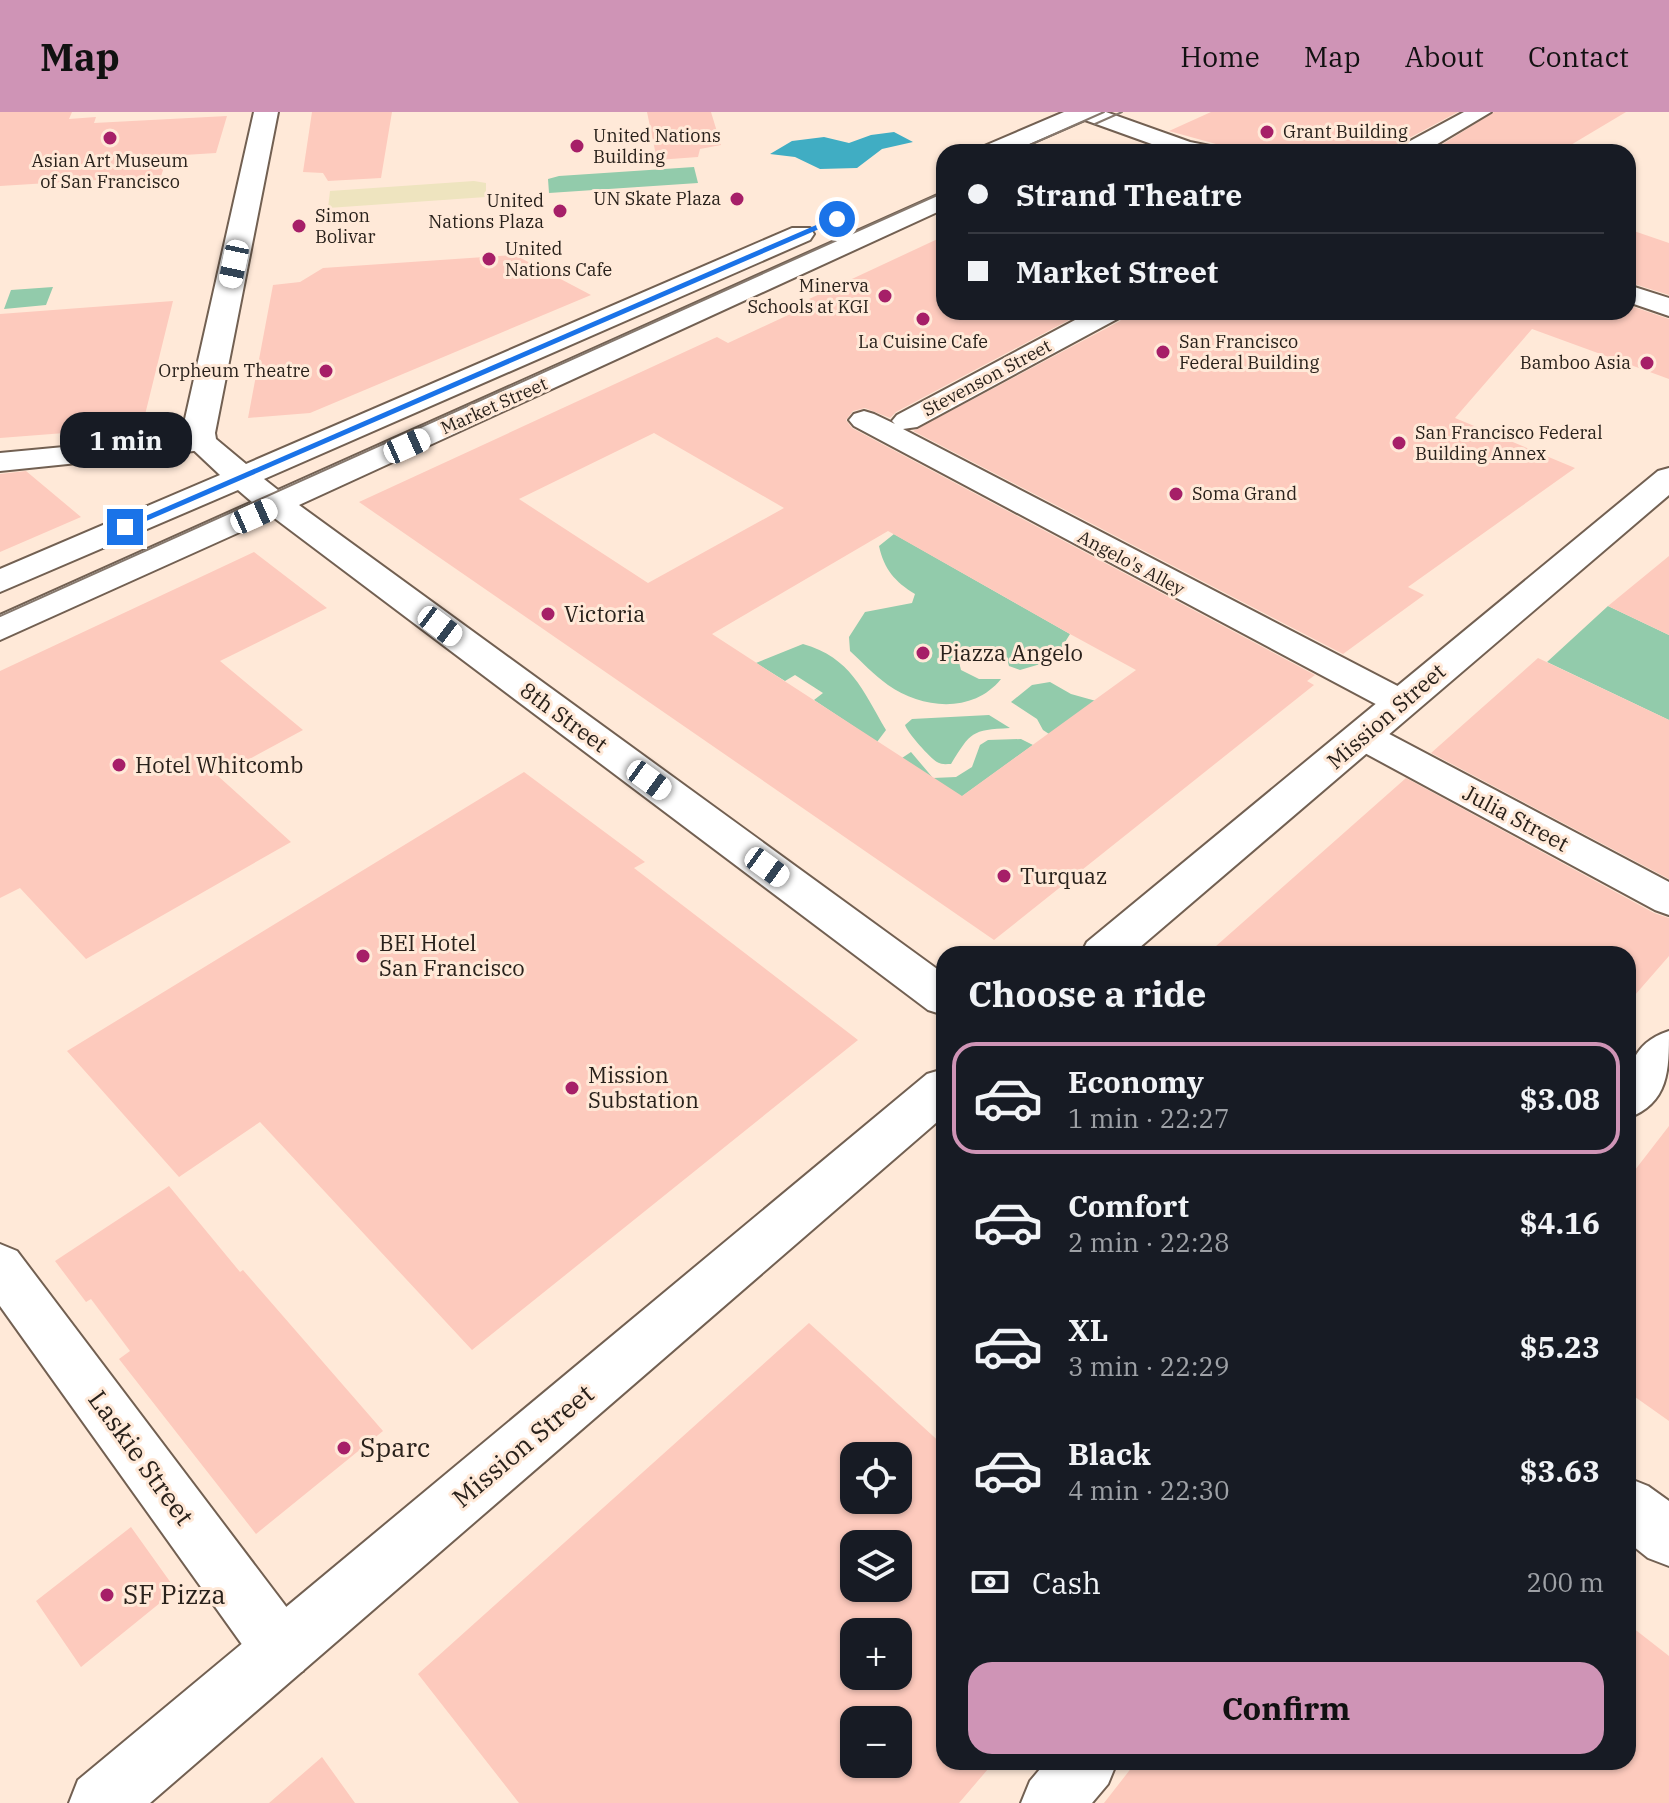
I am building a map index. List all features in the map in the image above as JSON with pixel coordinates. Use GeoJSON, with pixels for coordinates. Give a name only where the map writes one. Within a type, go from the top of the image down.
{"type":"FeatureCollection","features":[{"type":"Feature","properties":{"kind":"main road"},"geometry":{"type":"LineString","coordinates":[[202,443],[200,419],[266,112]]}},
{"type":"Feature","properties":{"kind":"main road"},"geometry":{"type":"LineString","coordinates":[[1010,144],[1084,112],[1127,116],[1209,144]]}},
{"type":"Feature","properties":{"kind":"main road"},"geometry":{"type":"LineString","coordinates":[[1087,137],[1127,116]]}},
{"type":"Feature","properties":{"kind":"main road"},"geometry":{"type":"LineString","coordinates":[[1127,116],[1188,144]]}},
{"type":"Feature","properties":{"kind":"main road"},"geometry":{"type":"LineString","coordinates":[[859,209],[936,175]]}},
{"type":"Feature","properties":{"kind":"main road","name":"Market Street"},"geometry":{"type":"LineString","coordinates":[[0,582],[260,492],[338,477],[936,204]]}},
{"type":"Feature","properties":{"kind":"main road","name":"Market Street"},"geometry":{"type":"LineString","coordinates":[[0,629],[260,492],[830,222]]}},
{"type":"Feature","properties":{"kind":"main road"},"geometry":{"type":"LineString","coordinates":[[1636,296],[1669,308]]}},
{"type":"Feature","properties":{"kind":"main road","name":"8th Street"},"geometry":{"type":"LineString","coordinates":[[202,443],[260,492],[936,992]]}},
{"type":"Feature","properties":{"kind":"main road","name":"Mission Street"},"geometry":{"type":"LineString","coordinates":[[1113,946],[1669,478]]}},
{"type":"Feature","properties":{"kind":"main road","name":"Mission Street"},"geometry":{"type":"LineString","coordinates":[[101,1803],[936,1095]]}},
{"type":"Feature","properties":{"kind":"main road"},"geometry":{"type":"LineString","coordinates":[[1636,1512],[1669,1537]]}},
{"type":"Feature","properties":{"kind":"street"},"geometry":{"type":"LineString","coordinates":[[1422,144],[1480,112]]}},
{"type":"Feature","properties":{"kind":"street","name":"Stevenson Street"},"geometry":{"type":"LineString","coordinates":[[907,421],[1095,320]]}},
{"type":"Feature","properties":{"kind":"street","name":"Angelo's Alley"},"geometry":{"type":"LineString","coordinates":[[864,420],[1400,702]]}},
{"type":"Feature","properties":{"kind":"street"},"geometry":{"type":"LineString","coordinates":[[0,462],[202,443]]}},
{"type":"Feature","properties":{"kind":"street","name":"Julia Street"},"geometry":{"type":"LineString","coordinates":[[1363,736],[1669,900]]}},
{"type":"Feature","properties":{"kind":"street"},"geometry":{"type":"LineString","coordinates":[[1636,1090],[1669,1049]]}},
{"type":"Feature","properties":{"kind":"street","name":"Laskie Street"},"geometry":{"type":"LineString","coordinates":[[0,1266],[282,1650]]}},
{"type":"Feature","properties":{"kind":"street"},"geometry":{"type":"LineString","coordinates":[[1052,1803],[1079,1770]]}},
{"type":"Feature","properties":{"kind":"green space"},"geometry":{"type":"Polygon","coordinates":[[[694,167],[698,183],[549,193],[548,179],[559,176],[694,167]]]}},
{"type":"Feature","properties":{"kind":"green space"},"geometry":{"type":"Polygon","coordinates":[[[53,287],[46,305],[4,309],[11,290],[53,287]]]}},
{"type":"Feature","properties":{"kind":"green space"},"geometry":{"type":"Polygon","coordinates":[[[894,534],[1070,634],[1054,660],[1020,670],[1009,666],[1006,655],[991,647],[968,647],[958,658],[961,670],[979,679],[1001,679],[990,690],[962,703],[931,703],[916,699],[883,681],[850,651],[849,637],[865,612],[912,603],[915,594],[891,574],[879,546],[894,534]]]}},
{"type":"Feature","properties":{"kind":"green space"},"geometry":{"type":"Polygon","coordinates":[[[1608,606],[1669,635],[1669,720],[1547,662],[1608,606]]]}},
{"type":"Feature","properties":{"kind":"green space"},"geometry":{"type":"Polygon","coordinates":[[[803,644],[833,658],[854,677],[886,730],[877,742],[814,700],[823,693],[795,675],[785,681],[756,663],[803,644]]]}},
{"type":"Feature","properties":{"kind":"green space"},"geometry":{"type":"Polygon","coordinates":[[[1050,682],[1071,694],[1096,701],[1049,734],[1037,719],[1011,702],[1032,685],[1050,682]]]}},
{"type":"Feature","properties":{"kind":"green space"},"geometry":{"type":"Polygon","coordinates":[[[989,715],[1010,728],[973,735],[951,764],[934,760],[905,725],[912,719],[989,715]]]}},
{"type":"Feature","properties":{"kind":"green space"},"geometry":{"type":"Polygon","coordinates":[[[1021,739],[1033,745],[928,821],[902,758],[911,752],[933,778],[956,777],[972,767],[980,745],[988,740],[1021,739]]]}},
{"type":"Feature","properties":{"kind":"sand"},"geometry":{"type":"Polygon","coordinates":[[[474,181],[486,183],[486,197],[328,208],[330,191],[474,181]]]}},
{"type":"Feature","properties":{"kind":"water"},"geometry":{"type":"Polygon","coordinates":[[[894,132],[913,142],[882,149],[857,168],[820,169],[795,157],[770,154],[792,141],[824,137],[849,143],[871,135],[894,132]]]}},
{"type":"Feature","properties":{"kind":"building","name":"Asian Art Museum of San Francisco"},"geometry":{"type":"Polygon","coordinates":[[[0,112],[72,112],[69,119],[96,117],[94,123],[227,116],[216,153],[168,156],[161,176],[0,186],[0,112]]]}},
{"type":"Feature","properties":{"kind":"building"},"geometry":{"type":"Polygon","coordinates":[[[312,112],[392,112],[381,178],[328,181],[323,173],[303,172],[312,112]]]}},
{"type":"Feature","properties":{"kind":"building"},"geometry":{"type":"Polygon","coordinates":[[[647,112],[711,112],[721,145],[700,149],[698,157],[657,160],[647,112]]]}},
{"type":"Feature","properties":{"kind":"building"},"geometry":{"type":"Polygon","coordinates":[[[1211,112],[1458,112],[1398,144],[1216,144],[1169,131],[1211,112]]]}},
{"type":"Feature","properties":{"kind":"building"},"geometry":{"type":"Polygon","coordinates":[[[1494,112],[1626,112],[1572,144],[1443,144],[1494,112]]]}},
{"type":"Feature","properties":{"kind":"building"},"geometry":{"type":"Polygon","coordinates":[[[1636,232],[1669,243],[1669,295],[1636,285],[1636,232]]]}},
{"type":"Feature","properties":{"kind":"building"},"geometry":{"type":"Polygon","coordinates":[[[936,240],[936,320],[1069,320],[890,418],[865,408],[853,411],[846,420],[852,428],[1315,675],[1307,681],[1314,685],[994,940],[359,502],[717,337],[728,343],[816,302],[809,299],[936,240]],[[654,433],[519,499],[648,583],[784,508],[654,433]],[[888,531],[712,634],[962,796],[1136,670],[888,531]]]}},
{"type":"Feature","properties":{"kind":"building"},"geometry":{"type":"Polygon","coordinates":[[[515,255],[591,295],[310,413],[248,418],[273,285],[300,282],[323,268],[515,255]]]}},
{"type":"Feature","properties":{"kind":"building"},"geometry":{"type":"Polygon","coordinates":[[[173,301],[142,427],[0,438],[0,314],[173,301]]]}},
{"type":"Feature","properties":{"kind":"building"},"geometry":{"type":"Polygon","coordinates":[[[1636,308],[1669,319],[1669,379],[1532,329],[1455,418],[1575,468],[1408,587],[1424,595],[1343,654],[913,431],[1120,321],[1636,320],[1636,308]]]}},
{"type":"Feature","properties":{"kind":"building"},"geometry":{"type":"Polygon","coordinates":[[[26,471],[81,517],[0,552],[0,474],[26,471]]]}},
{"type":"Feature","properties":{"kind":"building","name":"Hotel Whitcomb"},"geometry":{"type":"Polygon","coordinates":[[[254,552],[327,608],[220,661],[303,730],[218,776],[291,842],[86,959],[20,888],[0,898],[0,671],[254,552]]]}},
{"type":"Feature","properties":{"kind":"building"},"geometry":{"type":"Polygon","coordinates":[[[1669,556],[1669,635],[1608,606],[1669,556]]]}},
{"type":"Feature","properties":{"kind":"building"},"geometry":{"type":"Polygon","coordinates":[[[1538,658],[1669,720],[1669,879],[1431,753],[1538,658]]]}},
{"type":"Feature","properties":{"kind":"building"},"geometry":{"type":"Polygon","coordinates":[[[524,772],[645,862],[634,868],[858,1040],[472,1350],[260,1122],[179,1177],[67,1051],[524,772]]]}},
{"type":"Feature","properties":{"kind":"building"},"geometry":{"type":"Polygon","coordinates":[[[1406,778],[1654,913],[1669,918],[1669,956],[1636,994],[1636,946],[1216,946],[1406,778]]]}},
{"type":"Feature","properties":{"kind":"building"},"geometry":{"type":"Polygon","coordinates":[[[1669,1126],[1669,1421],[1636,1398],[1636,1169],[1669,1126]]]}},
{"type":"Feature","properties":{"kind":"building"},"geometry":{"type":"Polygon","coordinates":[[[169,1186],[240,1272],[243,1270],[383,1431],[256,1534],[119,1359],[130,1351],[91,1299],[86,1302],[55,1261],[169,1186]]]}},
{"type":"Feature","properties":{"kind":"building"},"geometry":{"type":"Polygon","coordinates":[[[809,1323],[936,1439],[936,1770],[987,1770],[959,1803],[519,1803],[418,1674],[809,1323]]]}},
{"type":"Feature","properties":{"kind":"building","name":"SF Pizza"},"geometry":{"type":"Polygon","coordinates":[[[131,1527],[176,1590],[81,1667],[36,1601],[131,1527]]]}},
{"type":"Feature","properties":{"kind":"building"},"geometry":{"type":"Polygon","coordinates":[[[1636,1630],[1669,1656],[1669,1803],[1104,1803],[1130,1770],[1636,1770],[1636,1630]]]}},
{"type":"Feature","properties":{"kind":"building"},"geometry":{"type":"Polygon","coordinates":[[[322,1757],[355,1803],[269,1803],[322,1757]]]}},
{"type":"Feature","properties":{"kind":"tram line"},"geometry":{"type":"LineString","coordinates":[[1032,144],[1104,112]]}},
{"type":"Feature","properties":{"kind":"tram line"},"geometry":{"type":"LineString","coordinates":[[1095,124],[1122,112]]}},
{"type":"Feature","properties":{"kind":"tram line"},"geometry":{"type":"LineString","coordinates":[[0,616],[936,196]]}},
{"type":"Feature","properties":{"kind":"place","name":"Grant Building"},"geometry":{"type":"Point","coordinates":[1267,132]}},
{"type":"Feature","properties":{"kind":"place","name":"Asian Art Museum of San Francisco"},"geometry":{"type":"Point","coordinates":[110,138]}},
{"type":"Feature","properties":{"kind":"place","name":"United Nations Building"},"geometry":{"type":"Point","coordinates":[577,146]}},
{"type":"Feature","properties":{"kind":"place","name":"UN Skate Plaza"},"geometry":{"type":"Point","coordinates":[737,199]}},
{"type":"Feature","properties":{"kind":"place","name":"United Nations Plaza"},"geometry":{"type":"Point","coordinates":[560,211]}},
{"type":"Feature","properties":{"kind":"place","name":"Simon Bolivar"},"geometry":{"type":"Point","coordinates":[299,226]}},
{"type":"Feature","properties":{"kind":"place","name":"United Nations Cafe"},"geometry":{"type":"Point","coordinates":[489,259]}},
{"type":"Feature","properties":{"kind":"place","name":"Minerva Schools at KGI"},"geometry":{"type":"Point","coordinates":[885,296]}},
{"type":"Feature","properties":{"kind":"place","name":"La Cuisine Cafe"},"geometry":{"type":"Point","coordinates":[923,319]}},
{"type":"Feature","properties":{"kind":"place","name":"San Francisco Federal Building"},"geometry":{"type":"Point","coordinates":[1163,352]}},
{"type":"Feature","properties":{"kind":"place","name":"Bamboo Asia"},"geometry":{"type":"Point","coordinates":[1647,363]}},
{"type":"Feature","properties":{"kind":"place","name":"Orpheum Theatre"},"geometry":{"type":"Point","coordinates":[326,371]}},
{"type":"Feature","properties":{"kind":"place","name":"San Francisco Federal Building Annex"},"geometry":{"type":"Point","coordinates":[1399,443]}},
{"type":"Feature","properties":{"kind":"place","name":"Soma Grand"},"geometry":{"type":"Point","coordinates":[1176,494]}},
{"type":"Feature","properties":{"kind":"place","name":"Victoria"},"geometry":{"type":"Point","coordinates":[548,614]}},
{"type":"Feature","properties":{"kind":"place","name":"Piazza Angelo"},"geometry":{"type":"Point","coordinates":[923,653]}},
{"type":"Feature","properties":{"kind":"place","name":"Hotel Whitcomb"},"geometry":{"type":"Point","coordinates":[119,765]}},
{"type":"Feature","properties":{"kind":"place","name":"Turquaz"},"geometry":{"type":"Point","coordinates":[1004,876]}},
{"type":"Feature","properties":{"kind":"place","name":"BEI Hotel San Francisco"},"geometry":{"type":"Point","coordinates":[363,956]}},
{"type":"Feature","properties":{"kind":"place","name":"Mission Substation"},"geometry":{"type":"Point","coordinates":[572,1088]}},
{"type":"Feature","properties":{"kind":"place","name":"Sparc"},"geometry":{"type":"Point","coordinates":[344,1448]}},
{"type":"Feature","properties":{"kind":"place","name":"SF Pizza"},"geometry":{"type":"Point","coordinates":[107,1595]}},
{"type":"Feature","properties":{"kind":"route"},"geometry":{"type":"LineString","coordinates":[[125,527],[837,219]]}}]}
